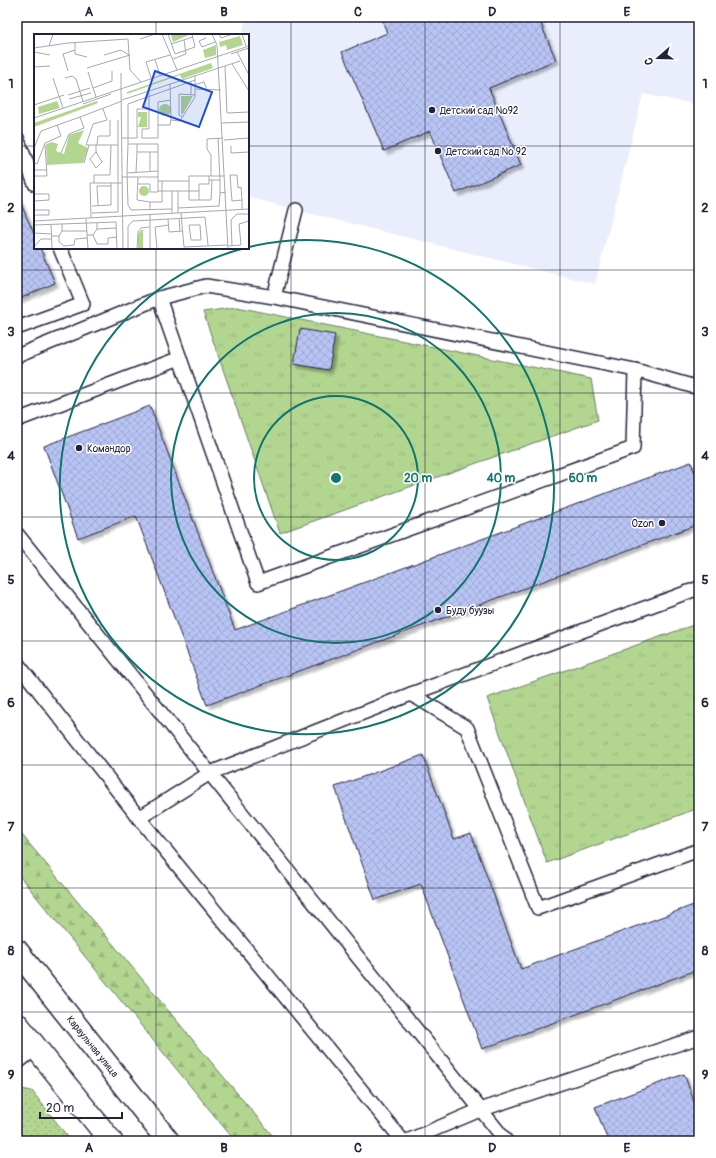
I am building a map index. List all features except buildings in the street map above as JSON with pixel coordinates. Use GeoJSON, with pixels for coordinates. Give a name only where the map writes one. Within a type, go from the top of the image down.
{"type":"FeatureCollection","features":[{"type":"Feature","properties":{"kind":"main road","name":"Караульная улица"},"geometry":{"type":"LineString","coordinates":[[17,951],[168,1141]]}},
{"type":"Feature","properties":{"kind":"main road"},"geometry":{"type":"LineString","coordinates":[[17,1024],[111,1141]]}},
{"type":"Feature","properties":{"kind":"lane"},"geometry":{"type":"LineString","coordinates":[[17,138],[34,181]]}},
{"type":"Feature","properties":{"kind":"lane"},"geometry":{"type":"LineString","coordinates":[[274,297],[296,210]]}},
{"type":"Feature","properties":{"kind":"lane"},"geometry":{"type":"LineString","coordinates":[[17,328],[83,304],[60,249]]}},
{"type":"Feature","properties":{"kind":"lane"},"geometry":{"type":"LineString","coordinates":[[17,356],[159,298],[206,286],[274,297],[635,370],[699,388]]}},
{"type":"Feature","properties":{"kind":"lane"},"geometry":{"type":"LineString","coordinates":[[159,298],[258,583],[633,448],[635,370]]}},
{"type":"Feature","properties":{"kind":"lane"},"geometry":{"type":"LineString","coordinates":[[17,420],[180,358]]}},
{"type":"Feature","properties":{"kind":"lane"},"geometry":{"type":"LineString","coordinates":[[17,534],[506,1141]]}},
{"type":"Feature","properties":{"kind":"lane"},"geometry":{"type":"LineString","coordinates":[[139,818],[210,773],[411,694],[699,588]]}},
{"type":"Feature","properties":{"kind":"lane"},"geometry":{"type":"LineString","coordinates":[[17,663],[139,818],[403,1141]]}},
{"type":"Feature","properties":{"kind":"lane"},"geometry":{"type":"LineString","coordinates":[[411,694],[467,728],[538,908],[699,850]]}},
{"type":"Feature","properties":{"kind":"lane"},"geometry":{"type":"LineString","coordinates":[[407,1141],[480,1110],[699,1037]]}},
{"type":"Feature","properties":{"kind":"lane"},"geometry":{"type":"LineString","coordinates":[[17,1063],[36,1048]]}},
{"type":"Feature","properties":{"kind":"shaded area","name":"Детский сад № 92"},"geometry":{"type":"Polygon","coordinates":[[[246,17],[699,17],[699,105],[643,94],[595,284],[249,197],[249,34],[242,34],[246,17]]]}},
{"type":"Feature","properties":{"kind":"green space"},"geometry":{"type":"Polygon","coordinates":[[[237,307],[591,379],[598,420],[280,533],[203,312],[237,307]]]}},
{"type":"Feature","properties":{"kind":"green space"},"geometry":{"type":"Polygon","coordinates":[[[699,623],[699,808],[547,863],[487,698],[699,623]]]}},
{"type":"Feature","properties":{"kind":"green space"},"geometry":{"type":"Polygon","coordinates":[[[17,829],[277,1141],[235,1141],[17,873],[17,829]]]}},
{"type":"Feature","properties":{"kind":"green space"},"geometry":{"type":"Polygon","coordinates":[[[21,1089],[32,1091],[71,1141],[17,1141],[17,1093],[21,1089]]]}},
{"type":"Feature","properties":{"kind":"place","name":"Детский сад №92"},"geometry":{"type":"Point","coordinates":[432,110]}},
{"type":"Feature","properties":{"kind":"place","name":"Детский сад № 92"},"geometry":{"type":"Point","coordinates":[438,151]}},
{"type":"Feature","properties":{"kind":"place","name":"Командор"},"geometry":{"type":"Point","coordinates":[79,448]}},
{"type":"Feature","properties":{"kind":"place","name":"Ozon"},"geometry":{"type":"Point","coordinates":[662,523]}},
{"type":"Feature","properties":{"kind":"place","name":"Буду буузы"},"geometry":{"type":"Point","coordinates":[438,610]}}]}
